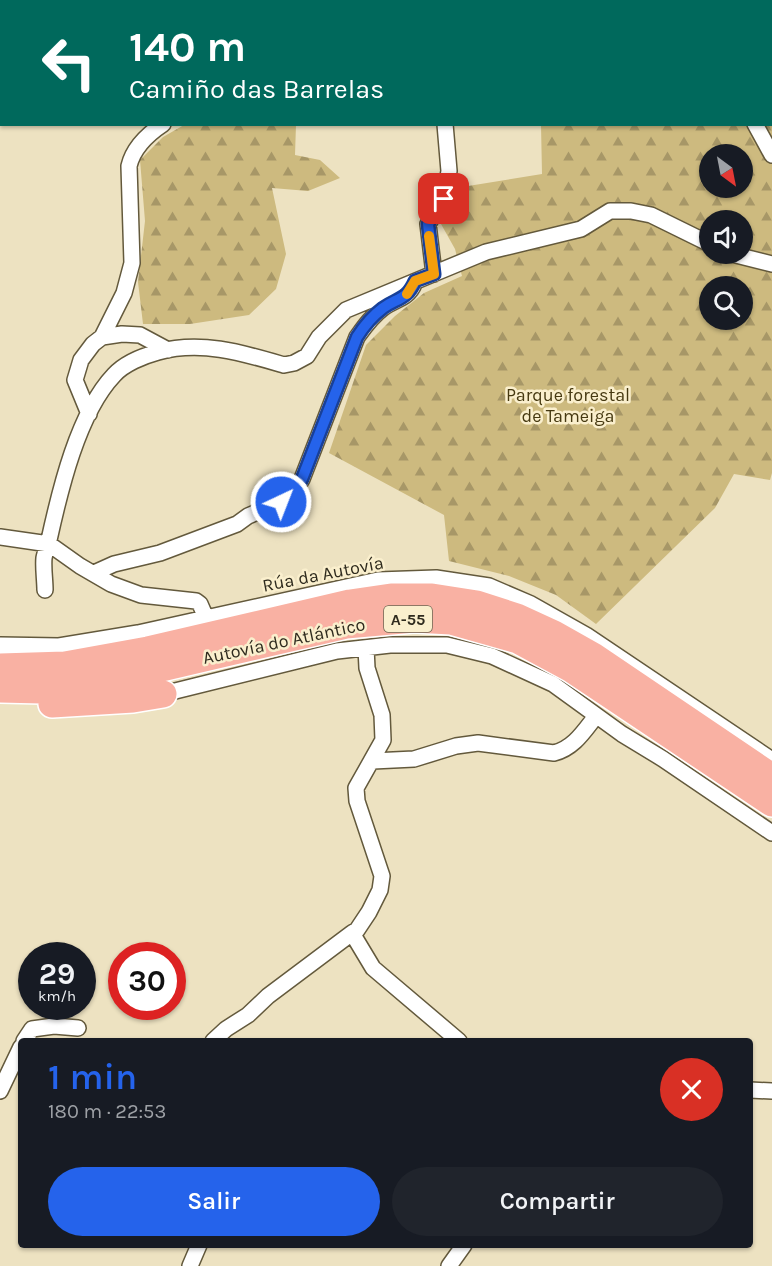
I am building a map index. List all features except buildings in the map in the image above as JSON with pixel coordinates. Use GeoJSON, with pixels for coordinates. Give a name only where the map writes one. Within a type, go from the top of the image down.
{"type":"FeatureCollection","features":[{"type":"Feature","properties":{"kind":"highway","name":"Autovía do Atlántico"},"geometry":{"type":"LineString","coordinates":[[0,667],[65,665],[148,650],[350,603],[391,597],[432,597],[477,604],[517,617],[554,634],[593,656],[772,777]]}},
{"type":"Feature","properties":{"kind":"highway","name":"Autovía do Atlántico"},"geometry":{"type":"LineString","coordinates":[[0,689],[42,690],[97,682],[346,625],[414,619],[451,621],[518,640],[570,668],[772,803]]}},
{"type":"Feature","properties":{"kind":"highway"},"geometry":{"type":"LineString","coordinates":[[586,636],[668,707]]}},
{"type":"Feature","properties":{"kind":"highway"},"geometry":{"type":"LineString","coordinates":[[0,701],[64,705],[133,699],[163,693]]}},
{"type":"Feature","properties":{"kind":"highway"},"geometry":{"type":"LineString","coordinates":[[735,752],[772,762]]}},
{"type":"Feature","properties":{"kind":"street"},"geometry":{"type":"LineString","coordinates":[[89,414],[75,380],[81,360],[93,344],[102,337],[124,293],[132,263],[130,159],[144,141],[161,126]]}},
{"type":"Feature","properties":{"kind":"street"},"geometry":{"type":"LineString","coordinates":[[434,274],[428,224],[444,199],[449,171],[445,126]]}},
{"type":"Feature","properties":{"kind":"street"},"geometry":{"type":"LineString","coordinates":[[756,126],[772,155]]}},
{"type":"Feature","properties":{"kind":"street"},"geometry":{"type":"LineString","coordinates":[[45,590],[44,559],[56,504],[68,464],[89,414],[115,374],[128,365],[157,352],[215,347],[284,365],[294,363],[307,356],[319,337],[346,310],[486,252],[581,229],[610,211],[631,211],[651,215],[699,239]]}},
{"type":"Feature","properties":{"kind":"street"},"geometry":{"type":"LineString","coordinates":[[753,259],[772,264]]}},
{"type":"Feature","properties":{"kind":"street"},"geometry":{"type":"LineString","coordinates":[[94,573],[114,564],[160,553],[237,524],[248,516],[281,502],[294,492],[302,479],[357,337],[368,321],[385,306],[411,292],[415,281]]}},
{"type":"Feature","properties":{"kind":"street"},"geometry":{"type":"LineString","coordinates":[[102,337],[122,334],[140,335],[168,350]]}},
{"type":"Feature","properties":{"kind":"street"},"geometry":{"type":"LineString","coordinates":[[0,537],[49,544],[111,584],[141,595],[196,601],[200,604],[206,618]]}},
{"type":"Feature","properties":{"kind":"street","name":"Rúa da Autovía"},"geometry":{"type":"LineString","coordinates":[[0,645],[59,646],[138,633],[378,580],[436,578],[489,586],[531,604],[586,636],[695,707],[772,762]]}},
{"type":"Feature","properties":{"kind":"street"},"geometry":{"type":"LineString","coordinates":[[163,693],[337,651],[390,645],[447,645],[492,656],[553,684],[622,734],[633,739],[772,833]]}},
{"type":"Feature","properties":{"kind":"street"},"geometry":{"type":"LineString","coordinates":[[216,1038],[248,1015],[268,996],[357,930],[380,890],[382,876],[357,801],[356,788],[383,740],[382,715],[367,668],[366,648]]}},
{"type":"Feature","properties":{"kind":"street"},"geometry":{"type":"LineString","coordinates":[[373,761],[414,759],[456,746],[478,743],[554,753],[574,743],[596,716]]}},
{"type":"Feature","properties":{"kind":"street"},"geometry":{"type":"LineString","coordinates":[[352,933],[373,968],[455,1038]]}},
{"type":"Feature","properties":{"kind":"street"},"geometry":{"type":"LineString","coordinates":[[26,1038],[32,1029],[54,1026],[78,1028]]}},
{"type":"Feature","properties":{"kind":"street"},"geometry":{"type":"LineString","coordinates":[[0,1090],[18,1053]]}},
{"type":"Feature","properties":{"kind":"street"},"geometry":{"type":"LineString","coordinates":[[753,1090],[772,1091]]}},
{"type":"Feature","properties":{"kind":"street"},"geometry":{"type":"LineString","coordinates":[[190,1266],[198,1248]]}},
{"type":"Feature","properties":{"kind":"street"},"geometry":{"type":"LineString","coordinates":[[449,1266],[462,1248]]}},
{"type":"Feature","properties":{"kind":"green space"},"geometry":{"type":"Polygon","coordinates":[[[182,126],[296,126],[295,155],[320,160],[340,178],[308,191],[272,188],[286,254],[276,289],[249,315],[190,324],[143,324],[138,282],[145,221],[140,160],[163,137],[182,126]]]}},
{"type":"Feature","properties":{"kind":"green space","name":"Parque forestal de Tameiga"},"geometry":{"type":"Polygon","coordinates":[[[541,126],[772,126],[772,473],[770,480],[734,474],[715,508],[596,624],[556,595],[509,576],[449,561],[444,515],[329,453],[366,345],[395,316],[424,293],[462,276],[455,249],[441,224],[462,187],[542,174],[541,126]]]}},
{"type":"Feature","properties":{"kind":"slow traffic"},"geometry":{"type":"LineString","coordinates":[[407,294],[411,292],[415,281],[434,274],[429,236]]}},
{"type":"Feature","properties":{"kind":"route"},"geometry":{"type":"LineString","coordinates":[[281,502],[294,492],[302,479],[357,337],[368,321],[385,306],[411,292],[415,281],[434,274],[428,224],[444,199]]}}]}
